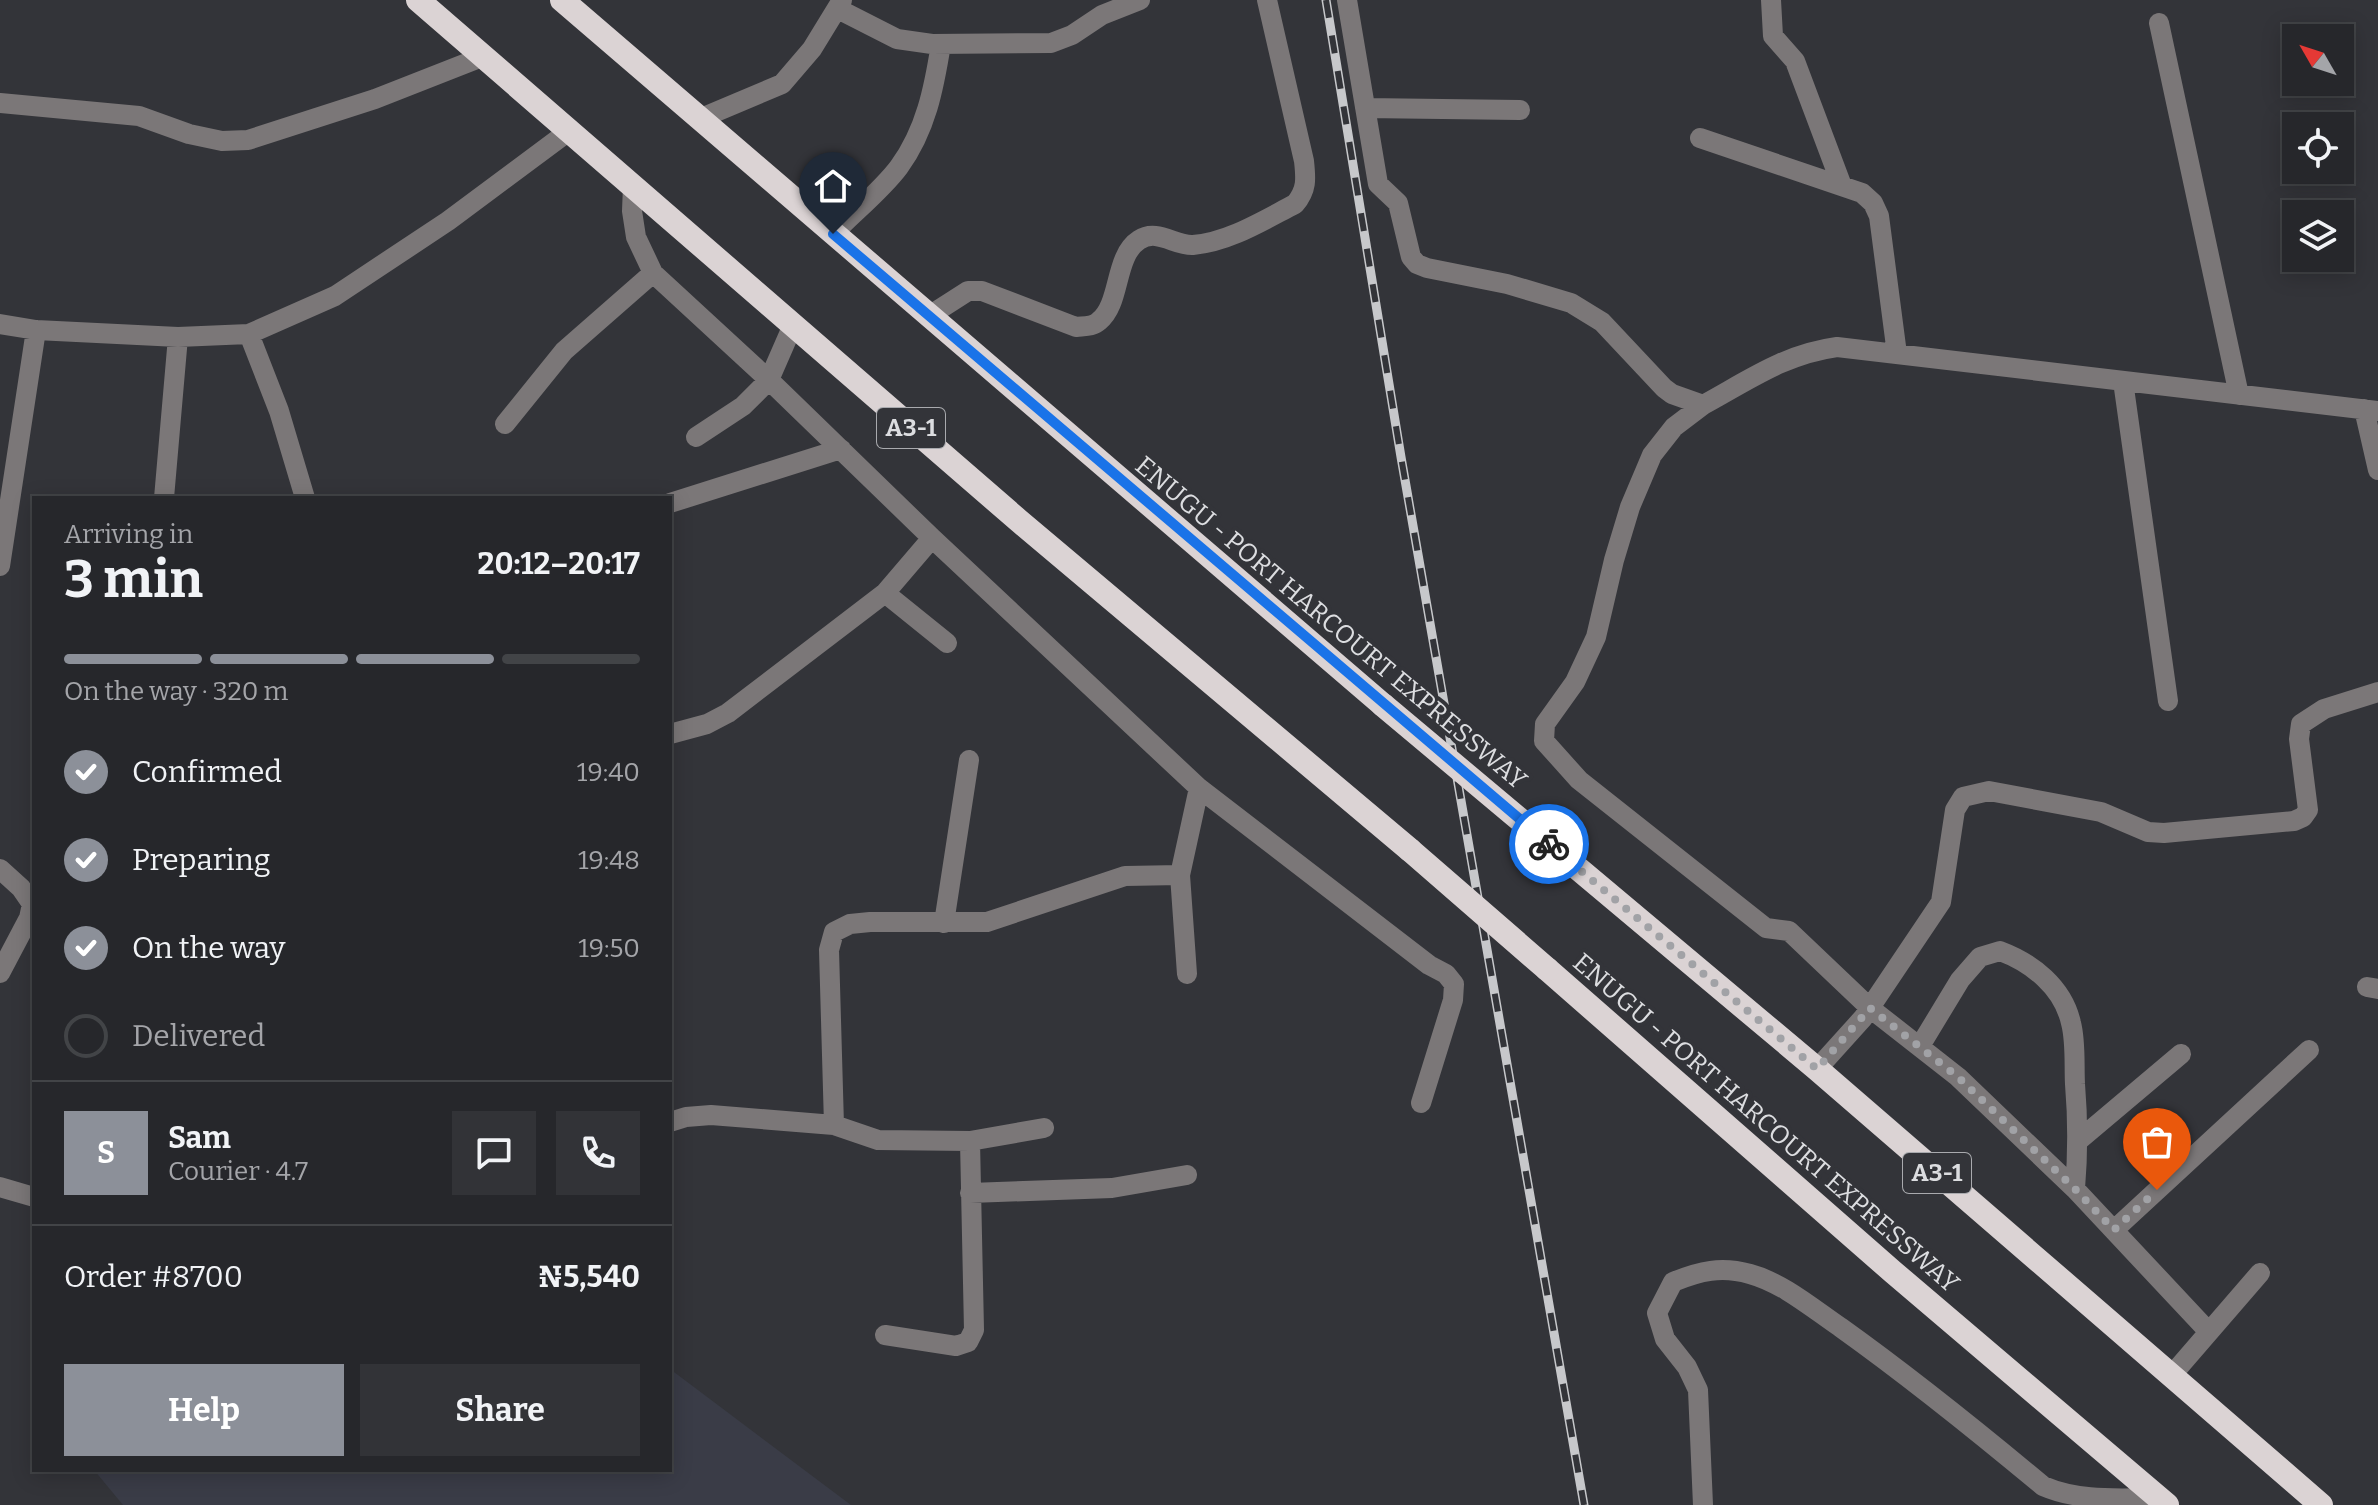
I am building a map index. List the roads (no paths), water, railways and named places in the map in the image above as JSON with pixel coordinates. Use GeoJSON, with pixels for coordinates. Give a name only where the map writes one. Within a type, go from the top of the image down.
{"type":"FeatureCollection","features":[{"type":"Feature","properties":{"kind":"highway","name":"ENUGU - PORT HARCOURT EXPRESSWAY"},"geometry":{"type":"LineString","coordinates":[[418,0],[1018,520],[1410,850],[1905,1282],[2163,1501]]}},
{"type":"Feature","properties":{"kind":"highway","name":"ENUGU - PORT HARCOURT EXPRESSWAY"},"geometry":{"type":"LineString","coordinates":[[562,0],[1383,705],[1817,1069],[2321,1505]]}},
{"type":"Feature","properties":{"kind":"street"},"geometry":{"type":"LineString","coordinates":[[699,119],[782,84],[812,49],[840,4],[897,39],[941,44],[1051,43],[1072,35],[1102,15],[1140,0]]}},
{"type":"Feature","properties":{"kind":"street"},"geometry":{"type":"LineString","coordinates":[[929,316],[968,291],[982,291],[1076,327],[1090,326],[1101,321],[1128,251],[1138,240],[1147,236],[1161,237],[1190,245],[1224,238],[1295,204],[1304,194],[1304,161],[1267,0]]}},
{"type":"Feature","properties":{"kind":"street"},"geometry":{"type":"LineString","coordinates":[[1347,0],[1378,184],[1398,203],[1411,257],[1417,264],[1507,284],[1571,303],[1602,322],[1672,394],[1703,405]]}},
{"type":"Feature","properties":{"kind":"street"},"geometry":{"type":"LineString","coordinates":[[1771,0],[1773,36],[1795,61],[1842,186]]}},
{"type":"Feature","properties":{"kind":"street"},"geometry":{"type":"LineString","coordinates":[[2159,23],[2239,395]]}},
{"type":"Feature","properties":{"kind":"street"},"geometry":{"type":"LineString","coordinates":[[833,234],[899,167],[920,131],[932,98],[941,44]]}},
{"type":"Feature","properties":{"kind":"street"},"geometry":{"type":"LineString","coordinates":[[0,103],[139,116],[189,134],[222,141],[248,140],[375,99],[482,57]]}},
{"type":"Feature","properties":{"kind":"street"},"geometry":{"type":"LineString","coordinates":[[1365,108],[1520,110]]}},
{"type":"Feature","properties":{"kind":"street"},"geometry":{"type":"LineString","coordinates":[[0,324],[36,330],[178,337],[249,334],[335,296],[448,221],[569,131]]}},
{"type":"Feature","properties":{"kind":"street"},"geometry":{"type":"LineString","coordinates":[[1700,138],[1862,193],[1873,203],[1879,216],[1897,354]]}},
{"type":"Feature","properties":{"kind":"street"},"geometry":{"type":"LineString","coordinates":[[633,186],[632,211],[636,237],[653,273],[1199,788],[1429,965],[1446,974],[1454,984],[1453,1000],[1421,1103]]}},
{"type":"Feature","properties":{"kind":"street"},"geometry":{"type":"LineString","coordinates":[[505,424],[564,351],[653,273]]}},
{"type":"Feature","properties":{"kind":"street"},"geometry":{"type":"LineString","coordinates":[[696,437],[743,406],[769,380],[793,325]]}},
{"type":"Feature","properties":{"kind":"street"},"geometry":{"type":"LineString","coordinates":[[0,566],[36,330]]}},
{"type":"Feature","properties":{"kind":"street"},"geometry":{"type":"LineString","coordinates":[[249,334],[279,411],[304,496]]}},
{"type":"Feature","properties":{"kind":"street"},"geometry":{"type":"LineString","coordinates":[[164,496],[178,337]]}},
{"type":"Feature","properties":{"kind":"street"},"geometry":{"type":"LineString","coordinates":[[2209,1332],[2075,1189],[1958,1077],[1870,1008],[1789,931],[1766,928],[1579,780],[1544,741],[1545,724],[1575,682],[1596,637],[1630,507],[1652,455],[1674,427],[1703,405],[1780,362],[1808,351],[1837,347],[2371,410],[2378,470]]}},
{"type":"Feature","properties":{"kind":"street"},"geometry":{"type":"LineString","coordinates":[[2123,381],[2168,701]]}},
{"type":"Feature","properties":{"kind":"street"},"geometry":{"type":"LineString","coordinates":[[672,502],[841,449]]}},
{"type":"Feature","properties":{"kind":"street"},"geometry":{"type":"LineString","coordinates":[[675,730],[707,724],[728,713],[885,593],[932,538]]}},
{"type":"Feature","properties":{"kind":"street"},"geometry":{"type":"LineString","coordinates":[[885,593],[947,643]]}},
{"type":"Feature","properties":{"kind":"street"},"geometry":{"type":"LineString","coordinates":[[1817,1069],[1870,1008],[1941,902],[1955,810],[1963,797],[1989,791],[2101,812],[2148,832],[2294,821],[2303,817],[2308,810],[2299,739],[2301,724],[2324,709],[2378,692]]}},
{"type":"Feature","properties":{"kind":"street"},"geometry":{"type":"LineString","coordinates":[[944,923],[969,760]]}},
{"type":"Feature","properties":{"kind":"street"},"geometry":{"type":"LineString","coordinates":[[1187,974],[1180,875],[1199,788]]}},
{"type":"Feature","properties":{"kind":"street"},"geometry":{"type":"LineString","coordinates":[[0,869],[28,896],[32,904],[29,918],[0,973]]}},
{"type":"Feature","properties":{"kind":"street"},"geometry":{"type":"LineString","coordinates":[[834,1125],[829,950],[834,932],[850,924],[870,922],[987,922],[1125,876],[1180,875]]}},
{"type":"Feature","properties":{"kind":"street"},"geometry":{"type":"LineString","coordinates":[[1920,1046],[1960,980],[1980,957],[2000,951],[2030,966],[2056,991],[2071,1022],[2079,1140],[2075,1189]]}},
{"type":"Feature","properties":{"kind":"street"},"geometry":{"type":"LineString","coordinates":[[2114,1230],[2309,1050]]}},
{"type":"Feature","properties":{"kind":"street"},"geometry":{"type":"LineString","coordinates":[[2079,1140],[2181,1054]]}},
{"type":"Feature","properties":{"kind":"street"},"geometry":{"type":"LineString","coordinates":[[672,1121],[711,1115],[834,1125],[878,1140],[970,1141],[1044,1128]]}},
{"type":"Feature","properties":{"kind":"street"},"geometry":{"type":"LineString","coordinates":[[885,1335],[956,1346],[968,1342],[974,1330],[970,1141]]}},
{"type":"Feature","properties":{"kind":"street"},"geometry":{"type":"LineString","coordinates":[[970,1193],[1112,1188],[1187,1175]]}},
{"type":"Feature","properties":{"kind":"street"},"geometry":{"type":"LineString","coordinates":[[0,1187],[32,1196]]}},
{"type":"Feature","properties":{"kind":"street"},"geometry":{"type":"LineString","coordinates":[[1703,1505],[1698,1390],[1687,1367],[1665,1339],[1657,1313],[1673,1282],[1700,1271],[1720,1270],[1752,1274],[1791,1293],[1898,1369],[2043,1486],[2064,1495],[2087,1498],[2163,1501]]}},
{"type":"Feature","properties":{"kind":"street"},"geometry":{"type":"LineString","coordinates":[[2171,1376],[2260,1273]]}},
{"type":"Feature","properties":{"kind":"railway"},"geometry":{"type":"LineString","coordinates":[[1326,0],[1401,457],[1584,1505]]}}]}
